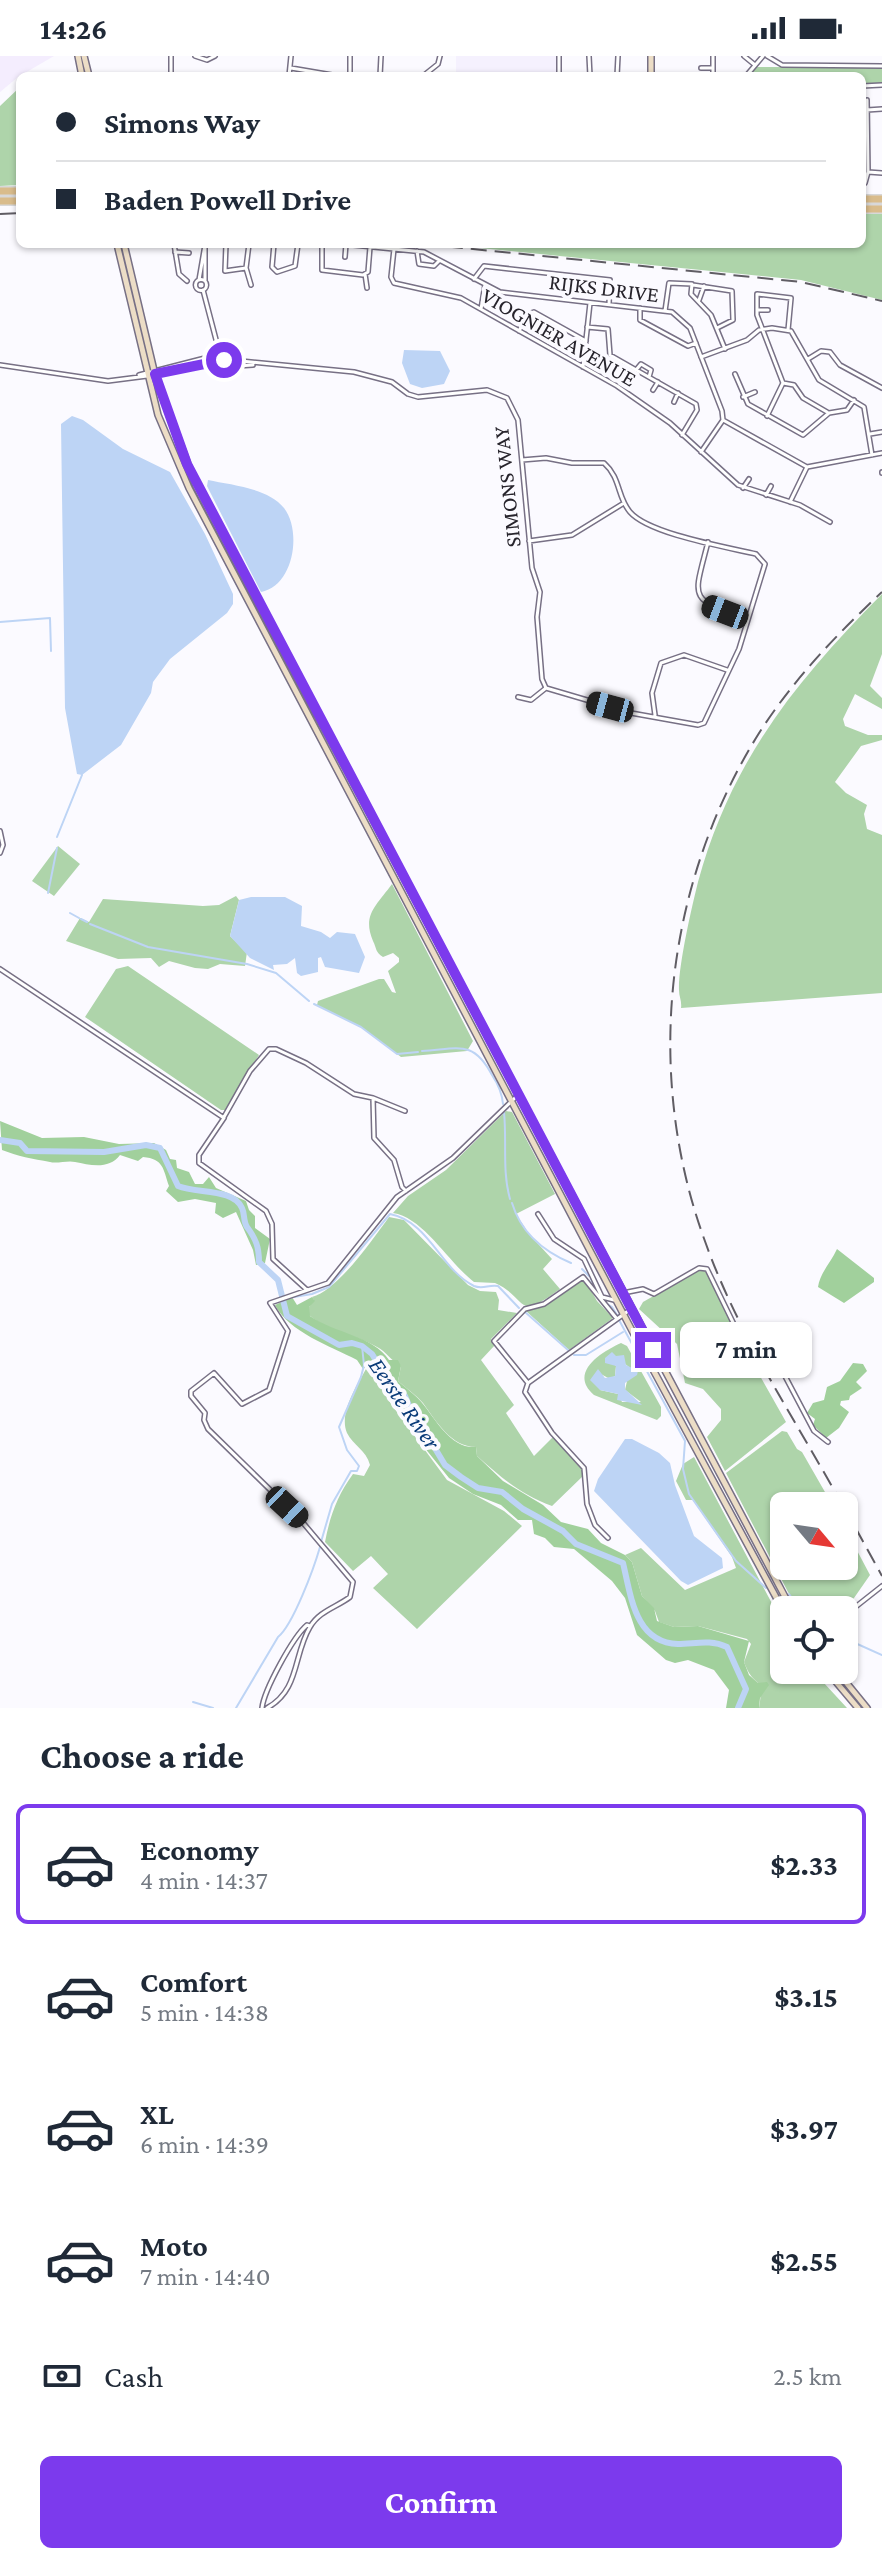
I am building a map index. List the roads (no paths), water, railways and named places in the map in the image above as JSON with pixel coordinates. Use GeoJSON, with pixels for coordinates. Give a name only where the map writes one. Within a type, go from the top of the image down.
{"type":"FeatureCollection","features":[{"type":"Feature","properties":{"kind":"main road"},"geometry":{"type":"LineString","coordinates":[[118,248],[158,415],[189,488],[775,1596]]}},
{"type":"Feature","properties":{"kind":"main road"},"geometry":{"type":"LineString","coordinates":[[125,248],[154,372],[168,418],[196,486],[785,1596]]}},
{"type":"Feature","properties":{"kind":"main road"},"geometry":{"type":"LineString","coordinates":[[838,1684],[858,1708]]}},
{"type":"Feature","properties":{"kind":"main road"},"geometry":{"type":"LineString","coordinates":[[847,1684],[867,1708]]}},
{"type":"Feature","properties":{"kind":"street"},"geometry":{"type":"LineString","coordinates":[[195,56],[207,60],[215,56]]}},
{"type":"Feature","properties":{"kind":"street"},"geometry":{"type":"LineString","coordinates":[[290,72],[291,56]]}},
{"type":"Feature","properties":{"kind":"street"},"geometry":{"type":"LineString","coordinates":[[428,72],[438,64],[440,56]]}},
{"type":"Feature","properties":{"kind":"street"},"geometry":{"type":"LineString","coordinates":[[713,56],[713,72]]}},
{"type":"Feature","properties":{"kind":"street"},"geometry":{"type":"LineString","coordinates":[[744,56],[755,65]]}},
{"type":"Feature","properties":{"kind":"street"},"geometry":{"type":"LineString","coordinates":[[749,72],[765,56],[780,65],[882,64]]}},
{"type":"Feature","properties":{"kind":"street"},"geometry":{"type":"LineString","coordinates":[[810,56],[810,65]]}},
{"type":"Feature","properties":{"kind":"street"},"geometry":{"type":"LineString","coordinates":[[836,56],[836,65]]}},
{"type":"Feature","properties":{"kind":"street"},"geometry":{"type":"LineString","coordinates":[[855,56],[855,65]]}},
{"type":"Feature","properties":{"kind":"street"},"geometry":{"type":"LineString","coordinates":[[291,68],[314,72]]}},
{"type":"Feature","properties":{"kind":"street"},"geometry":{"type":"LineString","coordinates":[[701,68],[713,68]]}},
{"type":"Feature","properties":{"kind":"street"},"geometry":{"type":"LineString","coordinates":[[866,179],[867,100]]}},
{"type":"Feature","properties":{"kind":"street"},"geometry":{"type":"LineString","coordinates":[[867,110],[882,109]]}},
{"type":"Feature","properties":{"kind":"street"},"geometry":{"type":"LineString","coordinates":[[868,172],[882,173]]}},
{"type":"Feature","properties":{"kind":"street"},"geometry":{"type":"LineString","coordinates":[[174,248],[179,274],[187,281]]}},
{"type":"Feature","properties":{"kind":"street"},"geometry":{"type":"LineString","coordinates":[[203,290],[196,287],[204,248]]}},
{"type":"Feature","properties":{"kind":"street"},"geometry":{"type":"LineString","coordinates":[[203,290],[207,286],[205,248]]}},
{"type":"Feature","properties":{"kind":"street"},"geometry":{"type":"LineString","coordinates":[[226,248],[224,270],[229,272],[246,268]]}},
{"type":"Feature","properties":{"kind":"street"},"geometry":{"type":"LineString","coordinates":[[248,248],[246,268],[251,285]]}},
{"type":"Feature","properties":{"kind":"street"},"geometry":{"type":"LineString","coordinates":[[274,248],[272,267],[277,272],[295,266],[297,248]]}},
{"type":"Feature","properties":{"kind":"street"},"geometry":{"type":"LineString","coordinates":[[322,248],[322,270],[365,274]]}},
{"type":"Feature","properties":{"kind":"street"},"geometry":{"type":"LineString","coordinates":[[344,256],[345,248]]}},
{"type":"Feature","properties":{"kind":"street"},"geometry":{"type":"LineString","coordinates":[[367,288],[365,274],[370,248]]}},
{"type":"Feature","properties":{"kind":"street"},"geometry":{"type":"LineString","coordinates":[[382,248],[417,251],[419,264],[434,266],[439,260]]}},
{"type":"Feature","properties":{"kind":"street","name":"VIOGNIER AVENUE"},"geometry":{"type":"LineString","coordinates":[[394,249],[391,278],[394,283],[444,292],[481,310],[617,386],[682,435],[743,488],[790,502],[830,522]]}},
{"type":"Feature","properties":{"kind":"street","name":"RIJKS DRIVE"},"geometry":{"type":"LineString","coordinates":[[417,251],[500,292],[665,311],[686,322],[723,420]]}},
{"type":"Feature","properties":{"kind":"street"},"geometry":{"type":"LineString","coordinates":[[175,252],[189,253]]}},
{"type":"Feature","properties":{"kind":"street"},"geometry":{"type":"LineString","coordinates":[[200,265],[206,266]]}},
{"type":"Feature","properties":{"kind":"street"},"geometry":{"type":"LineString","coordinates":[[474,279],[484,266],[610,280],[609,304]]}},
{"type":"Feature","properties":{"kind":"street"},"geometry":{"type":"LineString","coordinates":[[199,280],[205,281]]}},
{"type":"Feature","properties":{"kind":"street"},"geometry":{"type":"LineString","coordinates":[[665,311],[669,283],[732,291],[733,320],[717,328]]}},
{"type":"Feature","properties":{"kind":"street"},"geometry":{"type":"LineString","coordinates":[[692,284],[691,294],[711,315],[725,349]]}},
{"type":"Feature","properties":{"kind":"street"},"geometry":{"type":"LineString","coordinates":[[481,310],[485,285]]}},
{"type":"Feature","properties":{"kind":"street"},"geometry":{"type":"LineString","coordinates":[[699,300],[704,286]]}},
{"type":"Feature","properties":{"kind":"street"},"geometry":{"type":"LineString","coordinates":[[0,365],[108,381],[214,358],[219,351],[203,290]]}},
{"type":"Feature","properties":{"kind":"street"},"geometry":{"type":"LineString","coordinates":[[767,416],[783,383],[757,310],[758,293],[790,296],[788,330]]}},
{"type":"Feature","properties":{"kind":"street"},"geometry":{"type":"LineString","coordinates":[[583,367],[590,302]]}},
{"type":"Feature","properties":{"kind":"street"},"geometry":{"type":"LineString","coordinates":[[640,308],[640,320],[688,346],[696,343]]}},
{"type":"Feature","properties":{"kind":"street"},"geometry":{"type":"LineString","coordinates":[[757,310],[768,310]]}},
{"type":"Feature","properties":{"kind":"street"},"geometry":{"type":"LineString","coordinates":[[519,331],[528,314],[534,312],[586,341]]}},
{"type":"Feature","properties":{"kind":"street"},"geometry":{"type":"LineString","coordinates":[[587,327],[608,329],[610,355],[678,393],[698,408],[682,435]]}},
{"type":"Feature","properties":{"kind":"street"},"geometry":{"type":"LineString","coordinates":[[701,357],[747,340],[763,329],[788,330],[795,335],[822,382],[864,407],[872,455]]}},
{"type":"Feature","properties":{"kind":"street","name":"SIMONS WAY"},"geometry":{"type":"LineString","coordinates":[[219,351],[239,361],[256,364],[354,372],[386,380],[418,397],[496,391],[507,398],[515,410],[533,573],[540,592],[537,617],[542,679],[546,688]]}},
{"type":"Feature","properties":{"kind":"street"},"geometry":{"type":"LineString","coordinates":[[808,359],[821,351],[830,352],[840,365],[882,388]]}},
{"type":"Feature","properties":{"kind":"street"},"geometry":{"type":"LineString","coordinates":[[221,362],[225,355]]}},
{"type":"Feature","properties":{"kind":"street","name":"SIMONS WAY"},"geometry":{"type":"LineString","coordinates":[[214,358],[242,367],[256,364]]}},
{"type":"Feature","properties":{"kind":"street"},"geometry":{"type":"LineString","coordinates":[[735,374],[748,404],[803,435],[829,413],[847,410],[854,400]]}},
{"type":"Feature","properties":{"kind":"street"},"geometry":{"type":"LineString","coordinates":[[653,390],[658,382]]}},
{"type":"Feature","properties":{"kind":"street"},"geometry":{"type":"LineString","coordinates":[[783,383],[794,385],[803,398],[829,413]]}},
{"type":"Feature","properties":{"kind":"street"},"geometry":{"type":"LineString","coordinates":[[743,397],[755,392]]}},
{"type":"Feature","properties":{"kind":"street"},"geometry":{"type":"LineString","coordinates":[[674,402],[678,393]]}},
{"type":"Feature","properties":{"kind":"street"},"geometry":{"type":"LineString","coordinates":[[701,452],[723,420],[807,469],[882,453]]}},
{"type":"Feature","properties":{"kind":"street"},"geometry":{"type":"LineString","coordinates":[[869,434],[882,432]]}},
{"type":"Feature","properties":{"kind":"street"},"geometry":{"type":"LineString","coordinates":[[518,697],[531,700],[546,688],[631,713],[698,725],[706,721],[740,646],[765,568],[765,561],[756,554],[646,525],[624,503],[618,479],[604,463],[572,463],[546,458],[522,460]]}},
{"type":"Feature","properties":{"kind":"street"},"geometry":{"type":"LineString","coordinates":[[720,469],[724,464]]}},
{"type":"Feature","properties":{"kind":"street"},"geometry":{"type":"LineString","coordinates":[[790,502],[807,469]]}},
{"type":"Feature","properties":{"kind":"street"},"geometry":{"type":"LineString","coordinates":[[743,488],[749,479]]}},
{"type":"Feature","properties":{"kind":"street"},"geometry":{"type":"LineString","coordinates":[[766,495],[771,486]]}},
{"type":"Feature","properties":{"kind":"street"},"geometry":{"type":"LineString","coordinates":[[529,541],[572,535],[624,503]]}},
{"type":"Feature","properties":{"kind":"street"},"geometry":{"type":"LineString","coordinates":[[708,542],[697,587],[698,595],[704,604],[746,620]]}},
{"type":"Feature","properties":{"kind":"street"},"geometry":{"type":"LineString","coordinates":[[655,715],[652,693],[661,663],[684,655],[727,670]]}},
{"type":"Feature","properties":{"kind":"street"},"geometry":{"type":"LineString","coordinates":[[0,831],[3,845],[0,853]]}},
{"type":"Feature","properties":{"kind":"street"},"geometry":{"type":"LineString","coordinates":[[0,969],[224,1118]]}},
{"type":"Feature","properties":{"kind":"street"},"geometry":{"type":"LineString","coordinates":[[307,1290],[273,1259],[272,1224],[265,1209],[199,1163],[199,1155],[250,1071],[269,1049],[306,1063],[354,1094],[405,1111]]}},
{"type":"Feature","properties":{"kind":"street"},"geometry":{"type":"LineString","coordinates":[[310,1626],[307,1625],[293,1641],[265,1693],[264,1708],[279,1701],[294,1678],[299,1651],[310,1626],[318,1616],[350,1597],[353,1582],[299,1518],[208,1429],[205,1413],[191,1394],[193,1388],[214,1373],[240,1404],[249,1403],[269,1390],[288,1331],[270,1303],[328,1283],[394,1200],[453,1158],[518,1095]]}},
{"type":"Feature","properties":{"kind":"street"},"geometry":{"type":"LineString","coordinates":[[373,1098],[374,1138],[394,1160],[399,1181],[406,1191]]}},
{"type":"Feature","properties":{"kind":"street"},"geometry":{"type":"LineString","coordinates":[[538,1214],[554,1239],[584,1259],[602,1297],[614,1300]]}},
{"type":"Feature","properties":{"kind":"street"},"geometry":{"type":"LineString","coordinates":[[628,1292],[643,1289],[654,1294],[699,1268],[707,1269],[744,1345],[749,1350],[767,1342],[814,1431],[828,1442]]}},
{"type":"Feature","properties":{"kind":"street"},"geometry":{"type":"LineString","coordinates":[[528,1383],[495,1340],[525,1309],[544,1304],[577,1279],[593,1279]]}},
{"type":"Feature","properties":{"kind":"street"},"geometry":{"type":"LineString","coordinates":[[586,1279],[599,1301],[617,1319]]}},
{"type":"Feature","properties":{"kind":"street"},"geometry":{"type":"LineString","coordinates":[[608,1538],[595,1525],[587,1504],[586,1471],[552,1433],[525,1392],[528,1383],[632,1308]]}},
{"type":"Feature","properties":{"kind":"street"},"geometry":{"type":"LineString","coordinates":[[858,1605],[882,1586]]}},
{"type":"Feature","properties":{"kind":"water"},"geometry":{"type":"Polygon","coordinates":[[[404,350],[440,351],[450,371],[444,384],[422,388],[410,384],[402,363],[404,350]]]}},
{"type":"Feature","properties":{"kind":"water"},"geometry":{"type":"Polygon","coordinates":[[[72,416],[83,420],[123,449],[170,472],[205,534],[233,594],[233,604],[227,613],[170,659],[153,682],[151,693],[121,745],[82,775],[77,774],[65,708],[61,424],[72,416]]]}},
{"type":"Feature","properties":{"kind":"water"},"geometry":{"type":"Polygon","coordinates":[[[208,480],[269,496],[284,508],[290,518],[292,556],[288,569],[272,588],[261,592],[207,486],[208,480]]]}},
{"type":"Feature","properties":{"kind":"water"},"geometry":{"type":"Polygon","coordinates":[[[285,897],[302,906],[301,926],[330,938],[337,932],[355,934],[365,957],[359,973],[325,967],[321,957],[318,958],[318,972],[301,976],[297,973],[295,958],[287,964],[273,965],[274,970],[250,958],[230,936],[239,900],[285,897]]]}},
{"type":"Feature","properties":{"kind":"water"},"geometry":{"type":"Polygon","coordinates":[[[612,1352],[616,1356],[624,1355],[626,1365],[638,1371],[625,1383],[625,1389],[642,1405],[617,1400],[618,1394],[600,1390],[590,1380],[598,1369],[605,1378],[615,1376],[616,1366],[605,1363],[605,1358],[612,1352]]]}},
{"type":"Feature","properties":{"kind":"water"},"geometry":{"type":"Polygon","coordinates":[[[625,1439],[632,1439],[659,1453],[670,1463],[694,1536],[722,1558],[723,1568],[688,1585],[681,1581],[594,1491],[598,1479],[625,1439]]]}},
{"type":"Feature","properties":{"kind":"waterway"},"geometry":{"type":"LineString","coordinates":[[0,622],[50,618],[51,651]]}},
{"type":"Feature","properties":{"kind":"waterway"},"geometry":{"type":"LineString","coordinates":[[57,837],[82,775]]}},
{"type":"Feature","properties":{"kind":"waterway"},"geometry":{"type":"LineString","coordinates":[[48,893],[57,848]]}},
{"type":"Feature","properties":{"kind":"waterway"},"geometry":{"type":"LineString","coordinates":[[70,913],[79,918]]}},
{"type":"Feature","properties":{"kind":"waterway"},"geometry":{"type":"LineString","coordinates":[[81,919],[87,922]]}},
{"type":"Feature","properties":{"kind":"waterway"},"geometry":{"type":"LineString","coordinates":[[90,924],[148,947],[247,964],[276,973],[309,1001]]}},
{"type":"Feature","properties":{"kind":"waterway"},"geometry":{"type":"LineString","coordinates":[[314,1004],[361,1027],[397,1054],[418,1052]]}},
{"type":"Feature","properties":{"kind":"waterway"},"geometry":{"type":"LineString","coordinates":[[422,1051],[455,1048],[471,1051],[494,1078],[503,1104]]}},
{"type":"Feature","properties":{"kind":"waterway"},"geometry":{"type":"LineString","coordinates":[[504,1112],[506,1178],[510,1199]]}},
{"type":"Feature","properties":{"kind":"waterway","name":"Eerste River"},"geometry":{"type":"LineString","coordinates":[[0,1140],[20,1143],[27,1151],[104,1152],[146,1145],[160,1148],[178,1186],[231,1197],[243,1210],[246,1225],[256,1243],[259,1262],[278,1280],[287,1316],[339,1345],[352,1343],[372,1354],[391,1385],[405,1396],[419,1430],[430,1440],[445,1465],[461,1477],[478,1488],[502,1492],[523,1509],[563,1531],[576,1544],[623,1563],[637,1616],[652,1636],[664,1642],[709,1643],[727,1647],[746,1689],[738,1708]]}},
{"type":"Feature","properties":{"kind":"waterway"},"geometry":{"type":"LineString","coordinates":[[512,1203],[521,1223],[535,1240],[571,1263]]}},
{"type":"Feature","properties":{"kind":"waterway"},"geometry":{"type":"LineString","coordinates":[[288,1298],[329,1287],[390,1214],[415,1226],[462,1278],[477,1287],[498,1286],[519,1308]]}},
{"type":"Feature","properties":{"kind":"waterway"},"geometry":{"type":"LineString","coordinates":[[582,1269],[589,1276]]}},
{"type":"Feature","properties":{"kind":"waterway"},"geometry":{"type":"LineString","coordinates":[[591,1279],[596,1291]]}},
{"type":"Feature","properties":{"kind":"waterway"},"geometry":{"type":"LineString","coordinates":[[604,1302],[617,1315]]}},
{"type":"Feature","properties":{"kind":"waterway"},"geometry":{"type":"LineString","coordinates":[[525,1312],[568,1350]]}},
{"type":"Feature","properties":{"kind":"waterway"},"geometry":{"type":"LineString","coordinates":[[619,1320],[685,1441],[683,1469],[689,1494],[736,1561],[766,1588]]}},
{"type":"Feature","properties":{"kind":"waterway"},"geometry":{"type":"LineString","coordinates":[[574,1355],[586,1355],[623,1332]]}},
{"type":"Feature","properties":{"kind":"waterway"},"geometry":{"type":"LineString","coordinates":[[321,1542],[332,1504],[351,1471],[357,1471],[359,1466],[347,1450],[339,1427],[361,1377],[364,1365],[362,1346]]}},
{"type":"Feature","properties":{"kind":"waterway"},"geometry":{"type":"LineString","coordinates":[[236,1708],[290,1621],[320,1547]]}},
{"type":"Feature","properties":{"kind":"waterway"},"geometry":{"type":"LineString","coordinates":[[858,1644],[882,1655]]}},
{"type":"Feature","properties":{"kind":"waterway"},"geometry":{"type":"LineString","coordinates":[[193,1702],[213,1708]]}},
{"type":"Feature","properties":{"kind":"railway"},"geometry":{"type":"LineString","coordinates":[[0,214],[16,213]]}},
{"type":"Feature","properties":{"kind":"railway"},"geometry":{"type":"LineString","coordinates":[[463,248],[801,282],[882,301]]}},
{"type":"Feature","properties":{"kind":"railway"},"geometry":{"type":"LineString","coordinates":[[835,1492],[751,1345],[706,1244],[687,1181],[675,1116],[670,1050],[673,985],[683,920],[701,857],[725,796],[756,738],[783,698],[830,643],[882,592]]}},
{"type":"Feature","properties":{"kind":"railway"},"geometry":{"type":"LineString","coordinates":[[858,1532],[882,1576]]}}]}
